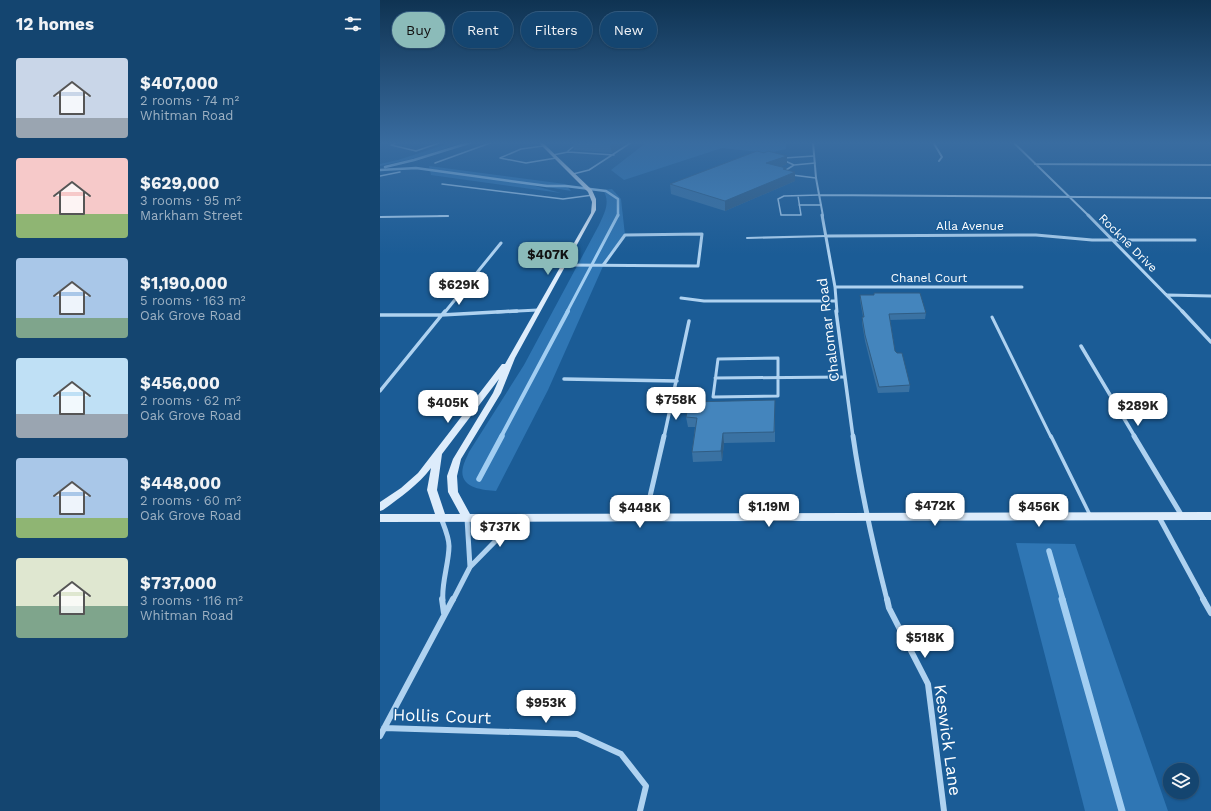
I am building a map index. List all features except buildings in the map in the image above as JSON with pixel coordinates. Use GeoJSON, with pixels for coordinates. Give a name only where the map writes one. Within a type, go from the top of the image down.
{"type":"FeatureCollection","features":[{"type":"Feature","properties":{"kind":"street"},"geometry":{"type":"LineString","coordinates":[[470,567],[468,518],[453,492],[452,476],[457,459],[497,393],[511,358],[593,213],[595,206],[591,193],[579,180]]}},
{"type":"Feature","properties":{"kind":"street","name":"Chalomar Road"},"geometry":{"type":"LineString","coordinates":[[816,180],[835,287],[835,301],[844,377],[860,485],[868,516]]}},
{"type":"Feature","properties":{"kind":"street","name":"Rockne Drive"},"geometry":{"type":"LineString","coordinates":[[1051,180],[1114,240],[1211,342]]}},
{"type":"Feature","properties":{"kind":"street"},"geometry":{"type":"LineString","coordinates":[[819,195],[1211,198]]}},
{"type":"Feature","properties":{"kind":"street"},"geometry":{"type":"LineString","coordinates":[[564,265],[604,264],[698,266],[702,234],[625,235],[604,264]]}},
{"type":"Feature","properties":{"kind":"street","name":"Alla Avenue"},"geometry":{"type":"LineString","coordinates":[[827,236],[1036,235],[1114,240],[1195,240]]}},
{"type":"Feature","properties":{"kind":"street"},"geometry":{"type":"LineString","coordinates":[[380,391],[501,243]]}},
{"type":"Feature","properties":{"kind":"street","name":"Chanel Court"},"geometry":{"type":"LineString","coordinates":[[835,287],[1022,287]]}},
{"type":"Feature","properties":{"kind":"street"},"geometry":{"type":"LineString","coordinates":[[1167,295],[1211,296]]}},
{"type":"Feature","properties":{"kind":"street"},"geometry":{"type":"LineString","coordinates":[[681,298],[704,301],[835,301]]}},
{"type":"Feature","properties":{"kind":"street"},"geometry":{"type":"LineString","coordinates":[[380,315],[441,315],[538,310]]}},
{"type":"Feature","properties":{"kind":"street"},"geometry":{"type":"LineString","coordinates":[[645,518],[677,381],[689,321]]}},
{"type":"Feature","properties":{"kind":"street"},"geometry":{"type":"LineString","coordinates":[[1081,346],[1182,516]]}},
{"type":"Feature","properties":{"kind":"street"},"geometry":{"type":"LineString","coordinates":[[380,507],[409,486],[421,475],[511,358]]}},
{"type":"Feature","properties":{"kind":"street"},"geometry":{"type":"LineString","coordinates":[[564,379],[677,381]]}},
{"type":"Feature","properties":{"kind":"street"},"geometry":{"type":"LineString","coordinates":[[438,454],[432,490],[449,544],[446,575],[442,594],[444,613]]}},
{"type":"Feature","properties":{"kind":"street","name":"Keswick Lane"},"geometry":{"type":"LineString","coordinates":[[868,516],[873,546],[889,608],[928,684],[944,811]]}},
{"type":"Feature","properties":{"kind":"street"},"geometry":{"type":"LineString","coordinates":[[380,518],[1211,516]]}},
{"type":"Feature","properties":{"kind":"street"},"geometry":{"type":"LineString","coordinates":[[380,736],[444,613],[457,594],[470,567],[519,517]]}},
{"type":"Feature","properties":{"kind":"street"},"geometry":{"type":"LineString","coordinates":[[1159,517],[1211,613]]}},
{"type":"Feature","properties":{"kind":"street","name":"Hollis Court"},"geometry":{"type":"LineString","coordinates":[[384,728],[577,734],[621,754],[646,786],[640,811]]}},
{"type":"Feature","properties":{"kind":"lane"},"geometry":{"type":"LineString","coordinates":[[442,184],[563,199],[591,193]]}},
{"type":"Feature","properties":{"kind":"lane"},"geometry":{"type":"LineString","coordinates":[[798,196],[801,215],[781,215],[778,199],[784,196],[819,195]]}},
{"type":"Feature","properties":{"kind":"lane"},"geometry":{"type":"LineString","coordinates":[[799,205],[821,205]]}},
{"type":"Feature","properties":{"kind":"lane"},"geometry":{"type":"LineString","coordinates":[[380,217],[448,216]]}},
{"type":"Feature","properties":{"kind":"lane"},"geometry":{"type":"LineString","coordinates":[[747,238],[827,236]]}},
{"type":"Feature","properties":{"kind":"lane"},"geometry":{"type":"LineString","coordinates":[[992,317],[1091,517]]}},
{"type":"Feature","properties":{"kind":"lane"},"geometry":{"type":"LineString","coordinates":[[778,358],[778,376],[778,396],[713,397],[718,359],[778,358]]}},
{"type":"Feature","properties":{"kind":"lane"},"geometry":{"type":"LineString","coordinates":[[715,378],[778,376],[844,377]]}},
{"type":"Feature","properties":{"kind":"shaded area"},"geometry":{"type":"Polygon","coordinates":[[[466,180],[534,180],[565,184],[571,191],[524,183],[561,193],[466,180]]]}},
{"type":"Feature","properties":{"kind":"shaded area"},"geometry":{"type":"Polygon","coordinates":[[[612,189],[621,199],[625,235],[604,264],[548,390],[496,491],[478,489],[468,484],[464,479],[462,474],[463,465],[469,452],[524,365],[599,225],[607,203],[603,190],[612,189]]]}},
{"type":"Feature","properties":{"kind":"shaded area"},"geometry":{"type":"Polygon","coordinates":[[[1016,543],[1075,544],[1168,811],[1085,811],[1016,543]]]}},
{"type":"Feature","properties":{"kind":"waterway"},"geometry":{"type":"LineString","coordinates":[[502,180],[547,186],[566,186],[606,191],[618,199],[618,215]]}},
{"type":"Feature","properties":{"kind":"waterway"},"geometry":{"type":"LineString","coordinates":[[567,312],[618,215]]}},
{"type":"Feature","properties":{"kind":"waterway"},"geometry":{"type":"LineString","coordinates":[[501,437],[568,311]]}},
{"type":"Feature","properties":{"kind":"waterway"},"geometry":{"type":"LineString","coordinates":[[479,479],[502,436]]}},
{"type":"Feature","properties":{"kind":"waterway"},"geometry":{"type":"LineString","coordinates":[[1049,551],[1063,600]]}},
{"type":"Feature","properties":{"kind":"waterway"},"geometry":{"type":"LineString","coordinates":[[1062,599],[1122,811]]}}]}
